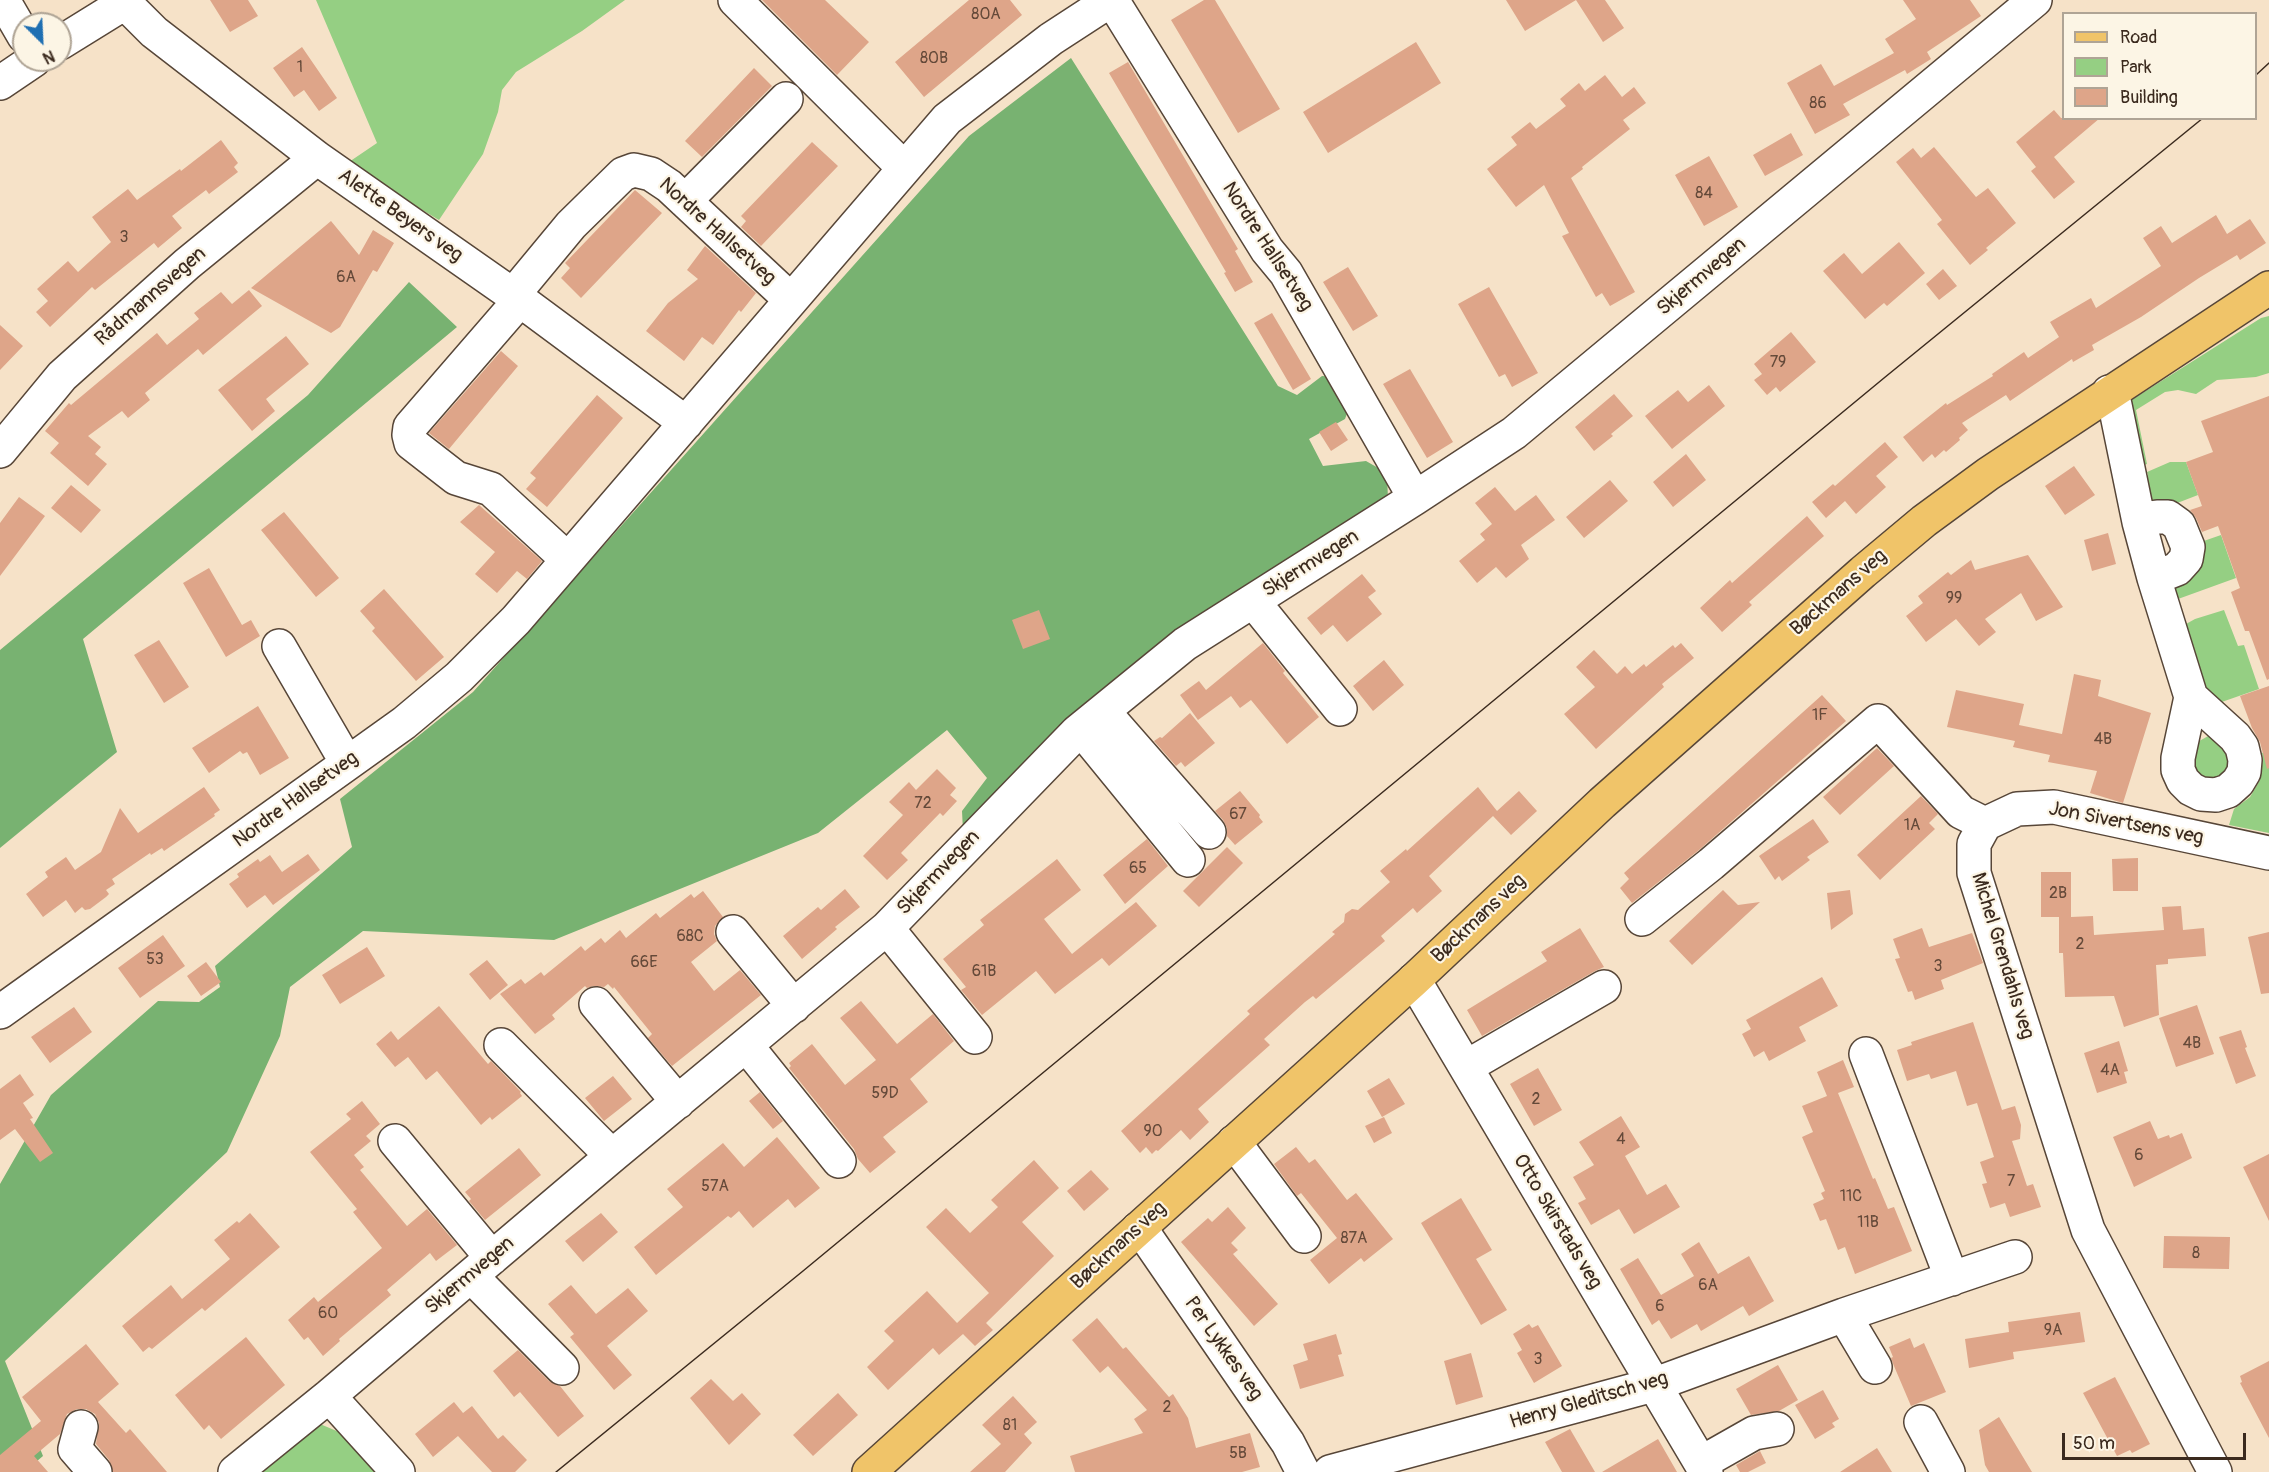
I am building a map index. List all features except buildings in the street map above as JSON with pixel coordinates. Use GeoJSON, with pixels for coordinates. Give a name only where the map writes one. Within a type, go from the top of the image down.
{"type":"FeatureCollection","features":[{"type":"Feature","properties":{"kind":"main road","name":"Bøckmans veg"},"geometry":{"type":"LineString","coordinates":[[869,1472],[1414,980],[1602,803],[1863,572],[1924,521],[1988,474],[2269,288]]}},
{"type":"Feature","properties":{"kind":"street"},"geometry":{"type":"LineString","coordinates":[[735,0],[904,168]]}},
{"type":"Feature","properties":{"kind":"street","name":"Nordre Hallsetveg"},"geometry":{"type":"LineString","coordinates":[[0,1012],[404,723],[459,677],[516,620],[947,119],[1051,39],[1112,0],[1267,250],[1286,273],[1415,498]]}},
{"type":"Feature","properties":{"kind":"street","name":"Skjermvegen"},"geometry":{"type":"LineString","coordinates":[[235,1472],[329,1396],[612,1156],[887,928],[1008,801],[1092,720],[1185,644],[1514,433],[2035,0]]}},
{"type":"Feature","properties":{"kind":"street"},"geometry":{"type":"LineString","coordinates":[[72,35],[122,2]]}},
{"type":"Feature","properties":{"kind":"street","name":"Alette Beyers veg"},"geometry":{"type":"LineString","coordinates":[[122,2],[154,32],[317,158],[517,297],[686,423]]}},
{"type":"Feature","properties":{"kind":"street"},"geometry":{"type":"LineString","coordinates":[[0,83],[16,72]]}},
{"type":"Feature","properties":{"kind":"street"},"geometry":{"type":"LineString","coordinates":[[685,201],[786,99]]}},
{"type":"Feature","properties":{"kind":"street","name":"Rådmannsvegen"},"geometry":{"type":"LineString","coordinates":[[0,451],[62,376],[187,264],[317,158]]}},
{"type":"Feature","properties":{"kind":"street","name":"Nordre Hallsetveg"},"geometry":{"type":"LineString","coordinates":[[567,559],[491,489],[456,478],[411,443],[409,435],[410,428],[517,297],[571,225],[623,174],[634,170],[651,174],[669,186],[791,300]]}},
{"type":"Feature","properties":{"kind":"street"},"geometry":{"type":"LineString","coordinates":[[2109,392],[2115,405],[2139,522],[2154,578],[2191,698]]}},
{"type":"Feature","properties":{"kind":"street"},"geometry":{"type":"LineString","coordinates":[[1260,596],[1340,694]]}},
{"type":"Feature","properties":{"kind":"street"},"geometry":{"type":"LineString","coordinates":[[279,646],[347,763]]}},
{"type":"Feature","properties":{"kind":"street"},"geometry":{"type":"LineString","coordinates":[[1092,720],[1209,832]]}},
{"type":"Feature","properties":{"kind":"street"},"geometry":{"type":"LineString","coordinates":[[1092,720],[1188,860]]}},
{"type":"Feature","properties":{"kind":"street"},"geometry":{"type":"LineString","coordinates":[[1642,919],[1711,864],[1878,721],[1961,812],[1985,824]]}},
{"type":"Feature","properties":{"kind":"street","name":"Jon Sivertsens veg"},"geometry":{"type":"LineString","coordinates":[[1985,824],[2017,809],[2054,807],[2269,853]]}},
{"type":"Feature","properties":{"kind":"street","name":"Michel Grendahls veg"},"geometry":{"type":"LineString","coordinates":[[1985,824],[1974,844],[1974,873],[2088,1230],[2215,1472]]}},
{"type":"Feature","properties":{"kind":"street"},"geometry":{"type":"LineString","coordinates":[[887,928],[975,1037]]}},
{"type":"Feature","properties":{"kind":"street"},"geometry":{"type":"LineString","coordinates":[[733,932],[794,1005]]}},
{"type":"Feature","properties":{"kind":"street","name":"Otto Skirstads veg"},"geometry":{"type":"LineString","coordinates":[[1414,980],[1704,1468],[1754,1433],[1777,1429]]}},
{"type":"Feature","properties":{"kind":"street"},"geometry":{"type":"LineString","coordinates":[[1466,1067],[1604,987]]}},
{"type":"Feature","properties":{"kind":"street"},"geometry":{"type":"LineString","coordinates":[[596,1004],[678,1102]]}},
{"type":"Feature","properties":{"kind":"street"},"geometry":{"type":"LineString","coordinates":[[501,1045],[612,1156]]}},
{"type":"Feature","properties":{"kind":"street"},"geometry":{"type":"LineString","coordinates":[[746,1045],[839,1161]]}},
{"type":"Feature","properties":{"kind":"street"},"geometry":{"type":"LineString","coordinates":[[1866,1054],[1952,1279]]}},
{"type":"Feature","properties":{"kind":"street"},"geometry":{"type":"LineString","coordinates":[[395,1141],[482,1267],[562,1368]]}},
{"type":"Feature","properties":{"kind":"street"},"geometry":{"type":"LineString","coordinates":[[1234,1142],[1304,1236]]}},
{"type":"Feature","properties":{"kind":"street","name":"Per Lykkes veg"},"geometry":{"type":"LineString","coordinates":[[1138,1229],[1149,1241],[1288,1443],[1303,1472]]}},
{"type":"Feature","properties":{"kind":"street","name":"Henry Gleditsch veg"},"geometry":{"type":"LineString","coordinates":[[1329,1472],[1653,1385],[1844,1315],[2015,1257]]}},
{"type":"Feature","properties":{"kind":"street"},"geometry":{"type":"LineString","coordinates":[[1844,1315],[1875,1367]]}},
{"type":"Feature","properties":{"kind":"street"},"geometry":{"type":"LineString","coordinates":[[329,1396],[398,1472]]}},
{"type":"Feature","properties":{"kind":"street"},"geometry":{"type":"LineString","coordinates":[[1921,1422],[1948,1472]]}},
{"type":"Feature","properties":{"kind":"street"},"geometry":{"type":"LineString","coordinates":[[81,1427],[75,1449],[95,1472]]}},
{"type":"Feature","properties":{"kind":"green space"},"geometry":{"type":"Polygon","coordinates":[[[316,0],[625,0],[582,31],[516,72],[502,90],[498,112],[483,154],[439,220],[346,164],[377,143],[316,0]]]}},
{"type":"Feature","properties":{"kind":"green space"},"geometry":{"type":"Polygon","coordinates":[[[1071,58],[1278,386],[1297,395],[1322,376],[1335,377],[1349,408],[1345,419],[1309,439],[1323,466],[1366,461],[1387,473],[1388,500],[963,831],[962,811],[987,778],[947,730],[818,833],[554,940],[363,931],[290,987],[280,1036],[227,1152],[5,1361],[43,1456],[24,1472],[0,1472],[0,1184],[51,1095],[158,1001],[199,1002],[220,987],[215,966],[352,847],[340,799],[473,692],[969,136],[1071,58]]]}},
{"type":"Feature","properties":{"kind":"green space"},"geometry":{"type":"Polygon","coordinates":[[[409,282],[457,327],[83,639],[117,752],[0,848],[0,650],[308,395],[409,282]]]}},
{"type":"Feature","properties":{"kind":"green space"},"geometry":{"type":"Polygon","coordinates":[[[2269,316],[2269,373],[2256,377],[2217,380],[2196,394],[2178,390],[2165,392],[2136,410],[2147,464],[2134,468],[2127,407],[2133,399],[2261,318],[2269,316]]]}},
{"type":"Feature","properties":{"kind":"green space"},"geometry":{"type":"Polygon","coordinates":[[[2170,462],[2186,462],[2198,495],[2154,512],[2136,481],[2148,475],[2147,472],[2170,462]]]}},
{"type":"Feature","properties":{"kind":"green space"},"geometry":{"type":"Polygon","coordinates":[[[2221,535],[2236,578],[2167,603],[2169,589],[2198,543],[2221,535]]]}},
{"type":"Feature","properties":{"kind":"green space"},"geometry":{"type":"Polygon","coordinates":[[[2224,610],[2238,646],[2244,645],[2259,689],[2216,704],[2211,703],[2177,629],[2195,619],[2224,610]]]}},
{"type":"Feature","properties":{"kind":"green space"},"geometry":{"type":"Polygon","coordinates":[[[2210,735],[2235,749],[2223,783],[2196,778],[2190,752],[2194,744],[2210,735]]]}},
{"type":"Feature","properties":{"kind":"green space"},"geometry":{"type":"Polygon","coordinates":[[[2269,751],[2269,833],[2229,825],[2234,809],[2250,797],[2260,780],[2262,753],[2269,751]]]}},
{"type":"Feature","properties":{"kind":"green space"},"geometry":{"type":"Polygon","coordinates":[[[320,1424],[339,1432],[377,1472],[252,1472],[320,1424]]]}},
{"type":"Feature","properties":{"kind":"tram line"},"geometry":{"type":"LineString","coordinates":[[2257,74],[2269,63]]}},
{"type":"Feature","properties":{"kind":"tram line"},"geometry":{"type":"LineString","coordinates":[[556,1472],[2201,120]]}}]}
